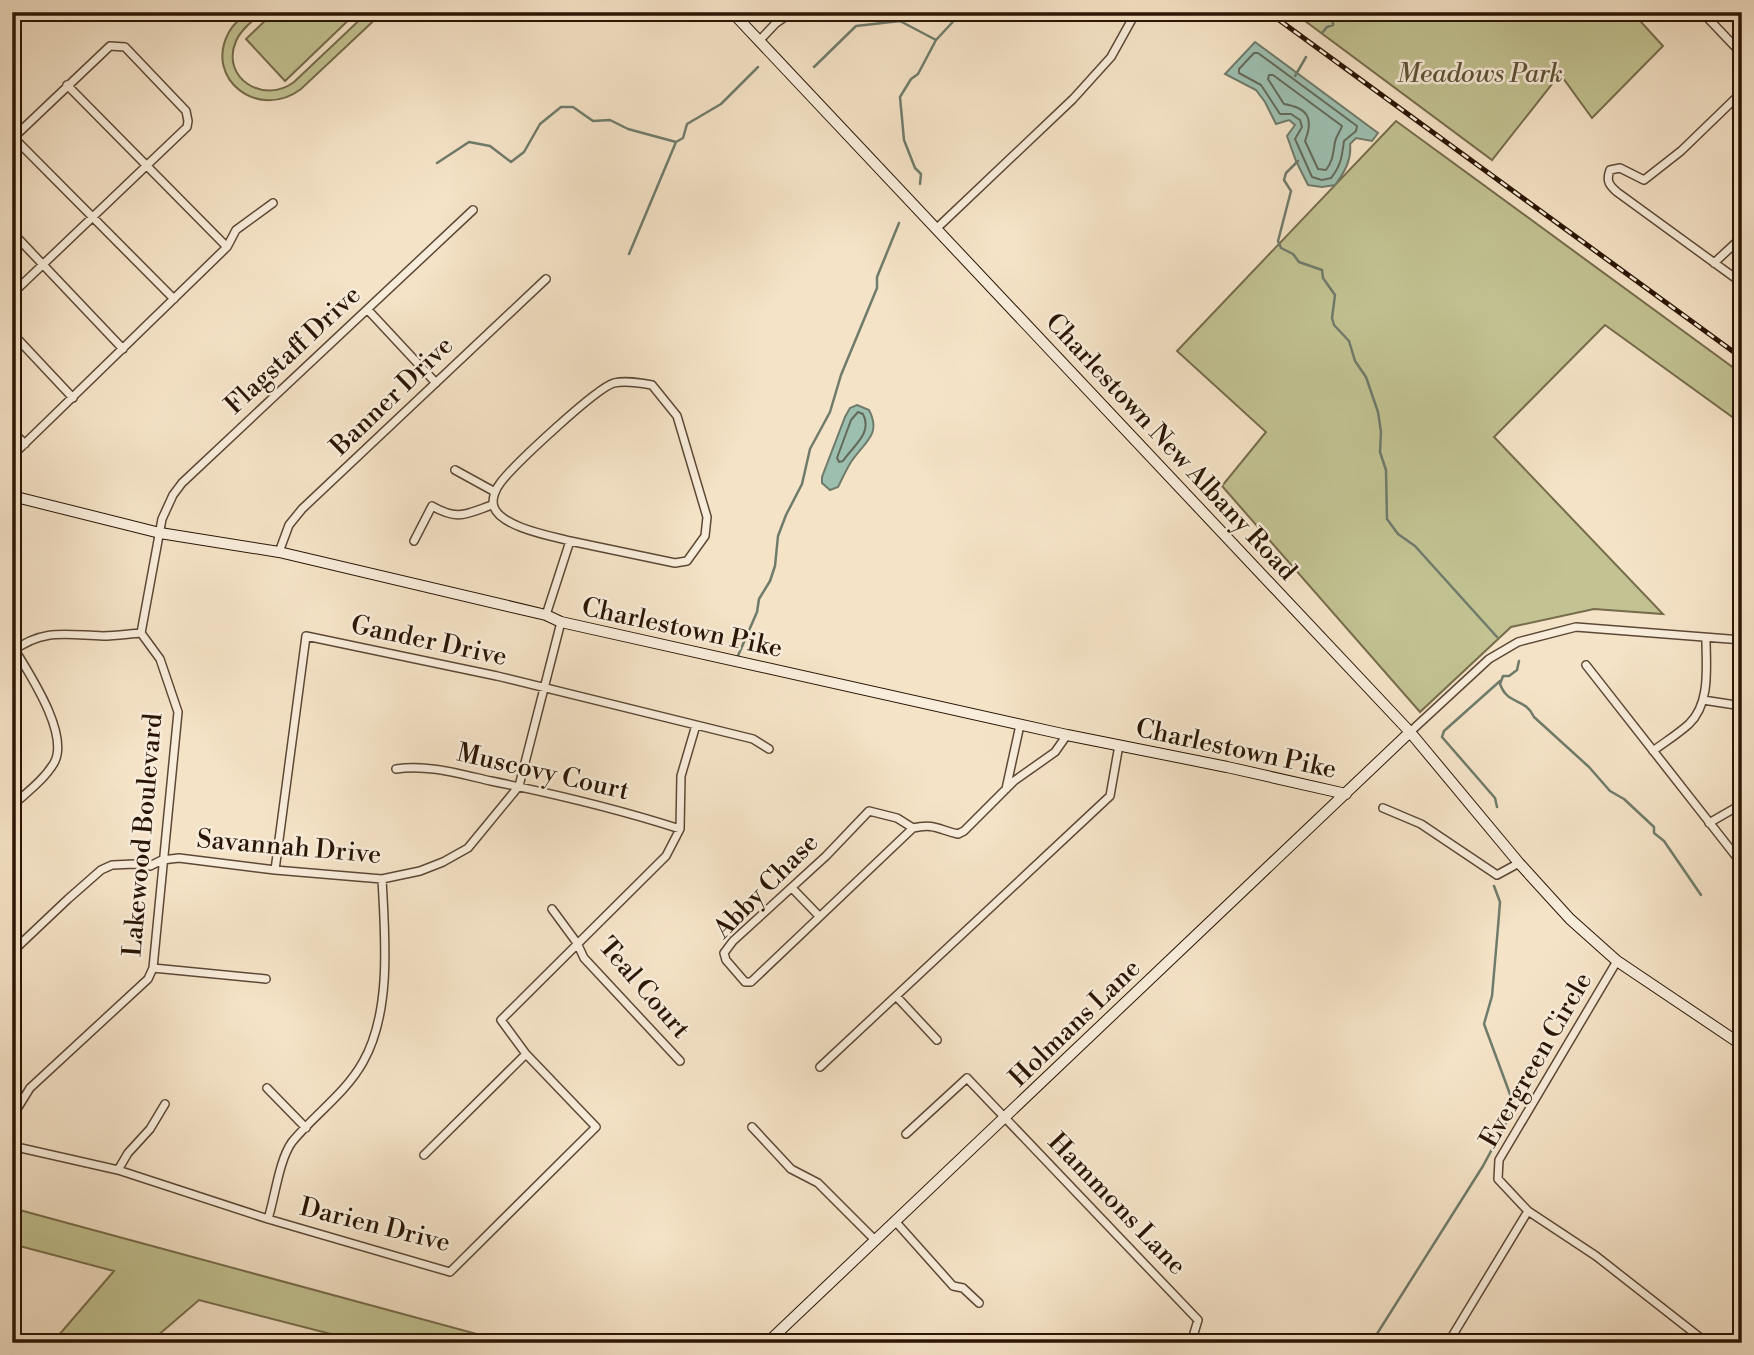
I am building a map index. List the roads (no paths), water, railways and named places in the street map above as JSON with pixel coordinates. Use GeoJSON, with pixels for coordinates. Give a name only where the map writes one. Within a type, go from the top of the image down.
{"type":"FeatureCollection","features":[{"type":"Feature","properties":{"kind":"main road","name":"Charlestown New Albany Road"},"geometry":{"type":"LineString","coordinates":[[732,12],[1410,733],[1518,863],[1570,919],[1617,961]]}},
{"type":"Feature","properties":{"kind":"main road","name":"Charlestown Pike"},"geometry":{"type":"LineString","coordinates":[[12,496],[160,533],[279,552],[546,615],[561,622],[1020,725],[1346,794]]}},
{"type":"Feature","properties":{"kind":"main road","name":"Holmans Lane"},"geometry":{"type":"LineString","coordinates":[[767,1343],[1410,733]]}},
{"type":"Feature","properties":{"kind":"main road"},"geometry":{"type":"LineString","coordinates":[[1617,961],[1742,1045]]}},
{"type":"Feature","properties":{"kind":"street"},"geometry":{"type":"LineString","coordinates":[[12,25],[26,12]]}},
{"type":"Feature","properties":{"kind":"street"},"geometry":{"type":"LineString","coordinates":[[759,41],[775,24],[792,12]]}},
{"type":"Feature","properties":{"kind":"street"},"geometry":{"type":"LineString","coordinates":[[936,229],[1070,103],[1111,57],[1136,12]]}},
{"type":"Feature","properties":{"kind":"street"},"geometry":{"type":"LineString","coordinates":[[1702,12],[1742,54]]}},
{"type":"Feature","properties":{"kind":"street"},"geometry":{"type":"LineString","coordinates":[[12,294],[92,217],[147,166],[187,127],[186,111],[125,47],[110,46],[13,138],[92,217],[174,299]]}},
{"type":"Feature","properties":{"kind":"street"},"geometry":{"type":"LineString","coordinates":[[67,86],[227,247]]}},
{"type":"Feature","properties":{"kind":"street"},"geometry":{"type":"LineString","coordinates":[[1742,92],[1681,151],[1644,180],[1620,168],[1610,170],[1607,178],[1609,185],[1617,192],[1742,283]]}},
{"type":"Feature","properties":{"kind":"street"},"geometry":{"type":"LineString","coordinates":[[12,456],[227,247],[236,230],[273,203]]}},
{"type":"Feature","properties":{"kind":"street","name":"Flagstaff Drive"},"geometry":{"type":"LineString","coordinates":[[160,533],[166,507],[182,483],[474,210]]}},
{"type":"Feature","properties":{"kind":"street"},"geometry":{"type":"LineString","coordinates":[[12,232],[123,349]]}},
{"type":"Feature","properties":{"kind":"street"},"geometry":{"type":"LineString","coordinates":[[1714,263],[1742,237]]}},
{"type":"Feature","properties":{"kind":"street","name":"Banner Drive"},"geometry":{"type":"LineString","coordinates":[[279,552],[289,525],[302,509],[546,279]]}},
{"type":"Feature","properties":{"kind":"street"},"geometry":{"type":"LineString","coordinates":[[368,310],[436,383]]}},
{"type":"Feature","properties":{"kind":"street"},"geometry":{"type":"LineString","coordinates":[[12,333],[73,398]]}},
{"type":"Feature","properties":{"kind":"street"},"geometry":{"type":"LineString","coordinates":[[615,383],[652,385],[677,416],[707,517],[705,536],[687,561],[674,563],[570,541],[520,527],[498,515],[492,505],[495,492],[501,481],[548,435],[599,391],[615,383]]}},
{"type":"Feature","properties":{"kind":"street"},"geometry":{"type":"LineString","coordinates":[[12,431],[26,444]]}},
{"type":"Feature","properties":{"kind":"street"},"geometry":{"type":"LineString","coordinates":[[455,470],[495,492]]}},
{"type":"Feature","properties":{"kind":"street"},"geometry":{"type":"LineString","coordinates":[[414,541],[432,506],[455,516],[492,505]]}},
{"type":"Feature","properties":{"kind":"street"},"geometry":{"type":"LineString","coordinates":[[12,806],[47,773],[59,750],[51,718],[37,688],[14,651],[33,639],[58,633],[105,636],[141,633],[160,533]]}},
{"type":"Feature","properties":{"kind":"street"},"geometry":{"type":"LineString","coordinates":[[546,615],[570,541]]}},
{"type":"Feature","properties":{"kind":"street","name":"Savannah Drive"},"geometry":{"type":"LineString","coordinates":[[12,952],[101,870],[112,865],[150,866],[162,860],[179,858],[382,879],[419,872],[468,848],[519,786],[561,622]]}},
{"type":"Feature","properties":{"kind":"street"},"geometry":{"type":"LineString","coordinates":[[1410,733],[1489,659],[1518,642],[1576,627],[1742,640]]}},
{"type":"Feature","properties":{"kind":"street","name":"Lakewood Boulevard"},"geometry":{"type":"LineString","coordinates":[[12,1117],[30,1088],[148,979],[153,968],[178,712],[160,659],[141,633]]}},
{"type":"Feature","properties":{"kind":"street","name":"Gander Drive"},"geometry":{"type":"LineString","coordinates":[[275,870],[306,636],[497,676],[753,739],[769,749]]}},
{"type":"Feature","properties":{"kind":"street"},"geometry":{"type":"LineString","coordinates":[[1653,751],[1690,723],[1697,714],[1703,700],[1706,639]]}},
{"type":"Feature","properties":{"kind":"street"},"geometry":{"type":"LineString","coordinates":[[1586,665],[1742,864]]}},
{"type":"Feature","properties":{"kind":"street"},"geometry":{"type":"LineString","coordinates":[[1703,700],[1742,706]]}},
{"type":"Feature","properties":{"kind":"street"},"geometry":{"type":"LineString","coordinates":[[577,943],[666,856],[680,829],[681,776],[696,725]]}},
{"type":"Feature","properties":{"kind":"street"},"geometry":{"type":"LineString","coordinates":[[1006,789],[1020,725]]}},
{"type":"Feature","properties":{"kind":"street","name":"Abby Chase"},"geometry":{"type":"LineString","coordinates":[[913,828],[887,814],[869,811],[792,888],[733,941],[724,953],[726,960],[745,982],[751,982],[913,828],[925,825],[958,834],[964,831],[1006,789],[1055,752],[1067,735]]}},
{"type":"Feature","properties":{"kind":"street"},"geometry":{"type":"LineString","coordinates":[[820,1067],[1110,796],[1119,746]]}},
{"type":"Feature","properties":{"kind":"street","name":"Muscovy Court"},"geometry":{"type":"LineString","coordinates":[[396,769],[415,766],[519,786],[680,829]]}},
{"type":"Feature","properties":{"kind":"street"},"geometry":{"type":"LineString","coordinates":[[1709,823],[1742,804]]}},
{"type":"Feature","properties":{"kind":"street"},"geometry":{"type":"LineString","coordinates":[[1384,808],[1421,824],[1497,875],[1518,863]]}},
{"type":"Feature","properties":{"kind":"street"},"geometry":{"type":"LineString","coordinates":[[268,1219],[291,1144],[331,1103],[356,1072],[376,1034],[385,962],[382,879]]}},
{"type":"Feature","properties":{"kind":"street"},"geometry":{"type":"LineString","coordinates":[[792,888],[819,916]]}},
{"type":"Feature","properties":{"kind":"street","name":"Teal Court"},"geometry":{"type":"LineString","coordinates":[[552,909],[577,943],[584,958],[680,1061]]}},
{"type":"Feature","properties":{"kind":"street","name":"Darien Drive"},"geometry":{"type":"LineString","coordinates":[[12,1146],[118,1170],[268,1219],[450,1272],[596,1127],[526,1054],[501,1020],[577,943]]}},
{"type":"Feature","properties":{"kind":"street","name":"Evergreen Circle"},"geometry":{"type":"LineString","coordinates":[[1617,961],[1499,1160],[1498,1179],[1528,1211],[1596,1256],[1707,1343]]}},
{"type":"Feature","properties":{"kind":"street"},"geometry":{"type":"LineString","coordinates":[[153,968],[266,979]]}},
{"type":"Feature","properties":{"kind":"street"},"geometry":{"type":"LineString","coordinates":[[896,996],[937,1041]]}},
{"type":"Feature","properties":{"kind":"street"},"geometry":{"type":"LineString","coordinates":[[424,1155],[526,1054]]}},
{"type":"Feature","properties":{"kind":"street","name":"Hammons Lane"},"geometry":{"type":"LineString","coordinates":[[906,1134],[967,1077],[1198,1320],[1192,1343]]}},
{"type":"Feature","properties":{"kind":"street"},"geometry":{"type":"LineString","coordinates":[[267,1088],[306,1128]]}},
{"type":"Feature","properties":{"kind":"street"},"geometry":{"type":"LineString","coordinates":[[118,1170],[128,1153],[150,1129],[165,1104]]}},
{"type":"Feature","properties":{"kind":"street"},"geometry":{"type":"LineString","coordinates":[[752,1127],[791,1169],[818,1183],[875,1240]]}},
{"type":"Feature","properties":{"kind":"street"},"geometry":{"type":"LineString","coordinates":[[1448,1343],[1528,1211]]}},
{"type":"Feature","properties":{"kind":"street"},"geometry":{"type":"LineString","coordinates":[[895,1221],[953,1286],[963,1288],[979,1303]]}},
{"type":"Feature","properties":{"kind":"water"},"geometry":{"type":"Polygon","coordinates":[[[1255,42],[1378,133],[1372,141],[1356,138],[1350,144],[1347,166],[1335,185],[1308,185],[1287,136],[1295,125],[1289,120],[1276,124],[1256,90],[1225,74],[1255,42]]]}},
{"type":"Feature","properties":{"kind":"water"},"geometry":{"type":"Polygon","coordinates":[[[857,405],[869,410],[874,426],[870,438],[851,462],[838,487],[830,490],[822,483],[822,477],[845,417],[850,408],[857,405]]]}},
{"type":"Feature","properties":{"kind":"waterway"},"geometry":{"type":"LineString","coordinates":[[920,184],[921,174],[915,168],[904,140],[900,97],[911,79],[918,74],[936,40],[962,12]]}},
{"type":"Feature","properties":{"kind":"waterway"},"geometry":{"type":"LineString","coordinates":[[1322,33],[1333,25],[1332,12]]}},
{"type":"Feature","properties":{"kind":"waterway"},"geometry":{"type":"LineString","coordinates":[[814,67],[856,26],[900,21],[936,40]]}},
{"type":"Feature","properties":{"kind":"waterway"},"geometry":{"type":"LineString","coordinates":[[1295,76],[1306,57]]}},
{"type":"Feature","properties":{"kind":"waterway"},"geometry":{"type":"LineString","coordinates":[[629,254],[676,142],[683,138],[687,124],[721,104],[758,67]]}},
{"type":"Feature","properties":{"kind":"waterway"},"geometry":{"type":"LineString","coordinates":[[437,163],[469,142],[490,146],[511,162],[524,152],[540,124],[561,107],[573,107],[593,121],[610,120],[628,129],[676,142]]}},
{"type":"Feature","properties":{"kind":"waterway"},"geometry":{"type":"LineString","coordinates":[[1298,161],[1286,173],[1284,180],[1291,191],[1278,241],[1281,248],[1293,254],[1299,262],[1322,270],[1323,278],[1335,295],[1332,318],[1334,325],[1349,341],[1355,361],[1366,377],[1378,412],[1380,452],[1386,470],[1387,519],[1398,534],[1415,546],[1497,637]]}},
{"type":"Feature","properties":{"kind":"waterway"},"geometry":{"type":"LineString","coordinates":[[737,658],[757,612],[759,599],[770,581],[775,566],[778,536],[802,484],[810,449],[830,412],[841,375],[877,288],[877,277],[899,223]]}},
{"type":"Feature","properties":{"kind":"waterway"},"geometry":{"type":"LineString","coordinates":[[1519,661],[1517,670],[1509,676],[1503,676],[1500,684],[1503,691],[1526,706],[1610,791],[1624,799],[1654,827],[1654,833],[1664,841],[1701,895]]}},
{"type":"Feature","properties":{"kind":"waterway"},"geometry":{"type":"LineString","coordinates":[[1497,807],[1495,798],[1442,737],[1444,731],[1500,681]]}},
{"type":"Feature","properties":{"kind":"waterway"},"geometry":{"type":"LineString","coordinates":[[1363,1343],[1375,1337],[1483,1166],[1513,1110],[1514,1105],[1484,1024],[1492,996],[1500,902],[1494,886]]}},
{"type":"Feature","properties":{"kind":"railway"},"geometry":{"type":"LineString","coordinates":[[1268,12],[1742,358]]}},
{"type":"Feature","properties":{"kind":"park label","name":"Meadows Park"},"geometry":{"type":"Point","coordinates":[1480,74]}}]}
